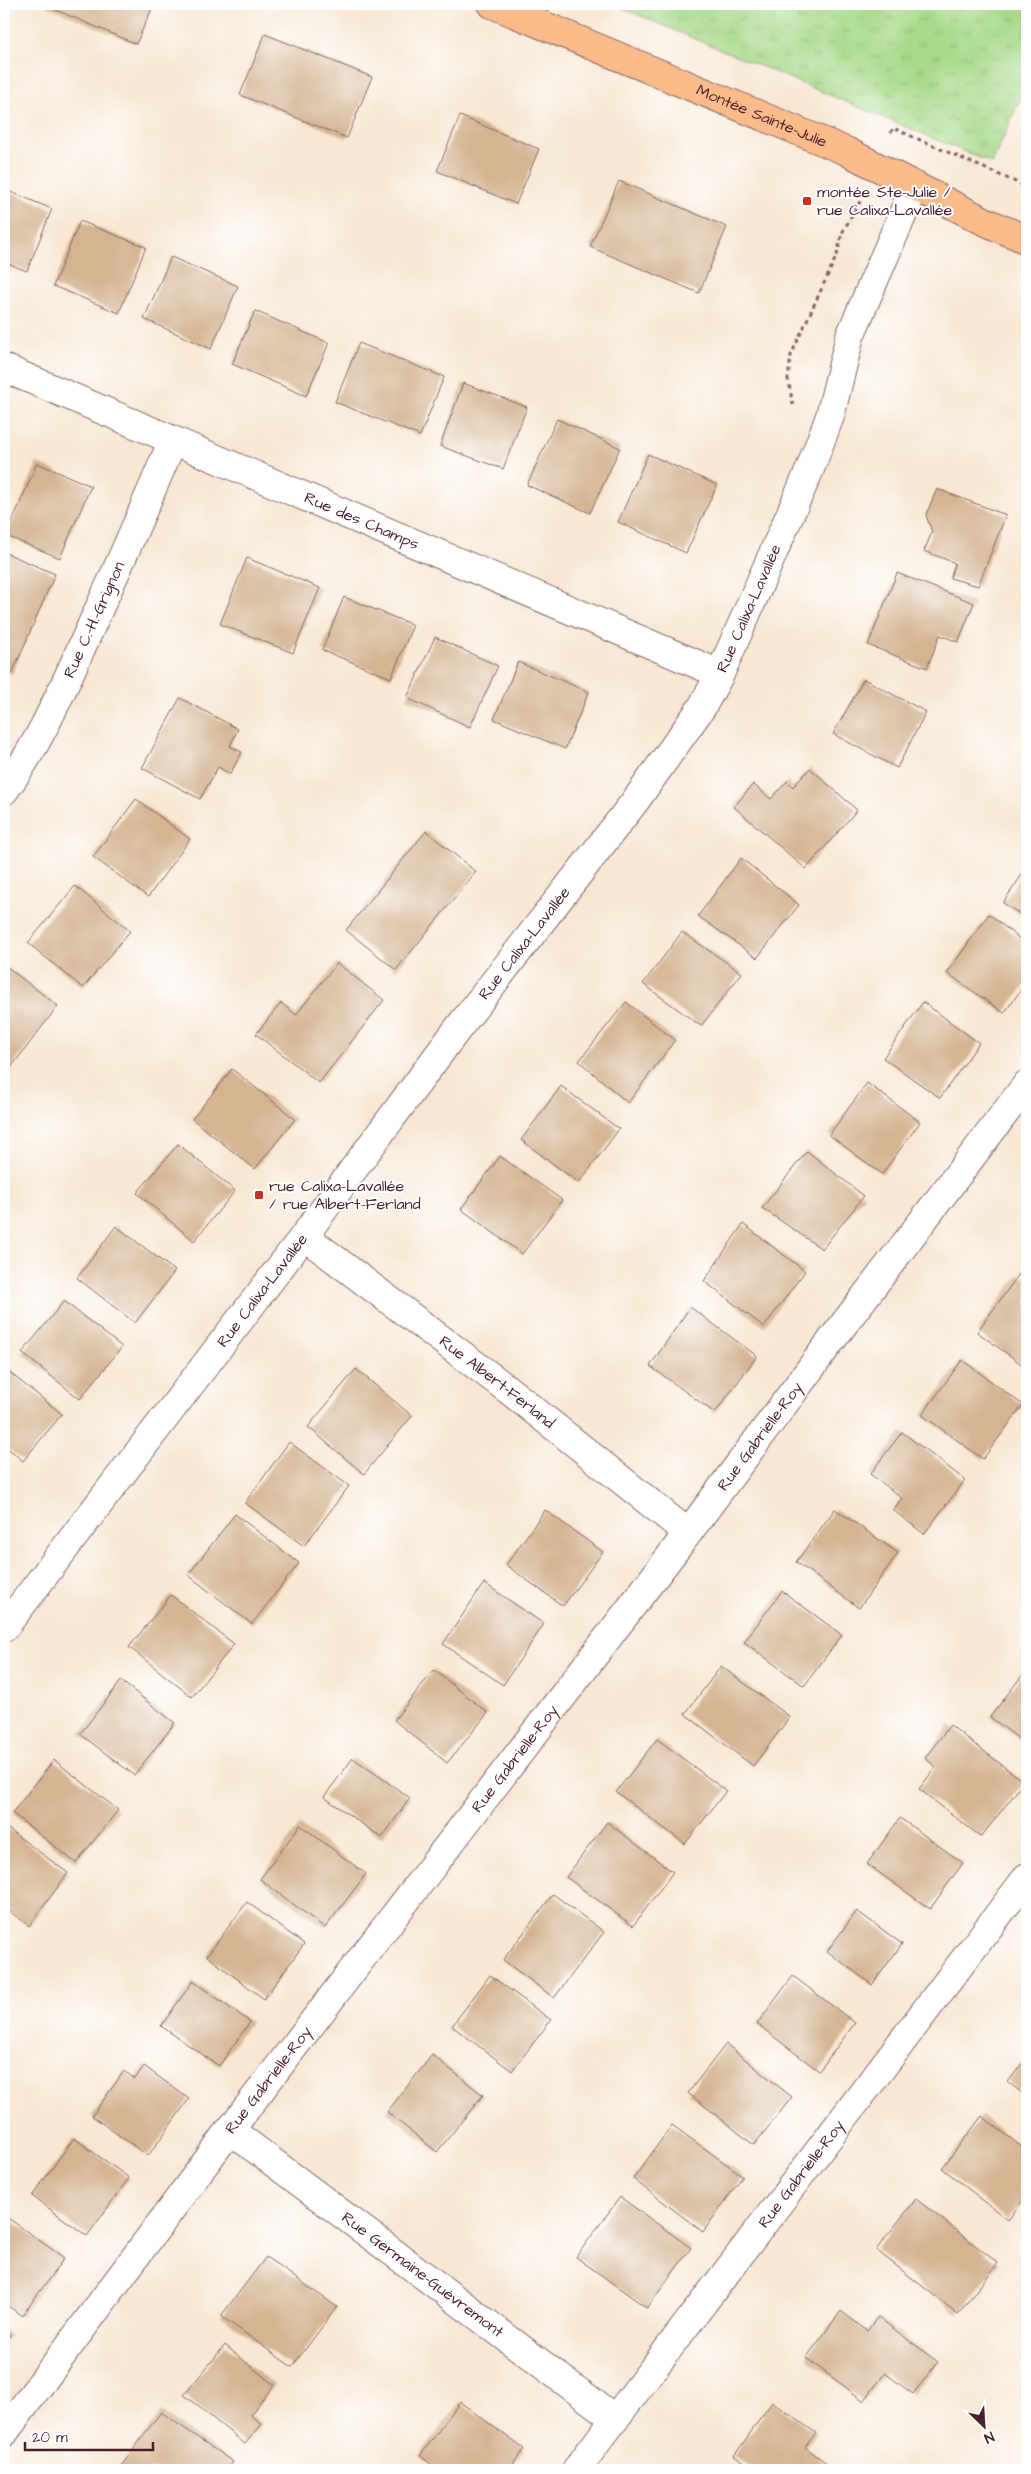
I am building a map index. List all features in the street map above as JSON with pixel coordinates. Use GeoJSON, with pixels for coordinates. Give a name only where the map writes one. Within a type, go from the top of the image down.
{"type":"FeatureCollection","features":[{"type":"Feature","properties":{"kind":"main road","name":"Montée Sainte-Julie"},"geometry":{"type":"LineString","coordinates":[[492,4],[846,151],[984,221],[1027,240]]}},
{"type":"Feature","properties":{"kind":"street","name":"Rue Calixa-Lavallée"},"geometry":{"type":"LineString","coordinates":[[4,1628],[304,1236],[453,1035],[636,800],[702,707],[720,674],[817,451],[830,416],[850,336],[915,186]]}},
{"type":"Feature","properties":{"kind":"street","name":"Rue des Champs"},"geometry":{"type":"LineString","coordinates":[[4,368],[172,442],[720,674]]}},
{"type":"Feature","properties":{"kind":"street","name":"Rue C.-H.-Grignon"},"geometry":{"type":"LineString","coordinates":[[4,791],[34,745],[53,711],[123,558],[172,442]]}},
{"type":"Feature","properties":{"kind":"street","name":"Rue Gabrielle-Roy"},"geometry":{"type":"LineString","coordinates":[[4,2433],[230,2130],[688,1533],[831,1341],[1027,1084]]}},
{"type":"Feature","properties":{"kind":"street","name":"Rue Albert-Ferland"},"geometry":{"type":"LineString","coordinates":[[304,1236],[506,1388],[688,1533]]}},
{"type":"Feature","properties":{"kind":"street","name":"Rue Gabrielle-Roy"},"geometry":{"type":"LineString","coordinates":[[576,2470],[1027,1877]]}},
{"type":"Feature","properties":{"kind":"street","name":"Rue Germaine-Guèvremont"},"geometry":{"type":"LineString","coordinates":[[230,2130],[615,2419]]}},
{"type":"Feature","properties":{"kind":"path"},"geometry":{"type":"LineString","coordinates":[[878,168],[892,128],[1027,187]]}},
{"type":"Feature","properties":{"kind":"path"},"geometry":{"type":"LineString","coordinates":[[790,393],[788,364],[791,355],[837,254],[842,233],[848,224]]}},
{"type":"Feature","properties":{"kind":"green space"},"geometry":{"type":"Polygon","coordinates":[[[612,4],[1027,4],[1027,83],[992,163],[612,4]]]}},
{"type":"Feature","properties":{"kind":"building"},"geometry":{"type":"Polygon","coordinates":[[[42,4],[154,4],[136,44],[42,4]]]}},
{"type":"Feature","properties":{"kind":"building"},"geometry":{"type":"Polygon","coordinates":[[[265,34],[372,77],[347,138],[240,95],[265,34]]]}},
{"type":"Feature","properties":{"kind":"building"},"geometry":{"type":"Polygon","coordinates":[[[460,116],[539,149],[516,204],[437,171],[460,116]]]}},
{"type":"Feature","properties":{"kind":"building"},"geometry":{"type":"Polygon","coordinates":[[[619,181],[727,227],[699,293],[590,247],[619,181]]]}},
{"type":"Feature","properties":{"kind":"building"},"geometry":{"type":"Polygon","coordinates":[[[4,189],[52,209],[27,271],[4,262],[4,189]]]}},
{"type":"Feature","properties":{"kind":"building"},"geometry":{"type":"Polygon","coordinates":[[[80,221],[146,247],[119,313],[53,286],[80,221]]]}},
{"type":"Feature","properties":{"kind":"building"},"geometry":{"type":"Polygon","coordinates":[[[171,257],[238,286],[211,349],[144,319],[171,257]]]}},
{"type":"Feature","properties":{"kind":"building"},"geometry":{"type":"Polygon","coordinates":[[[255,311],[329,343],[306,396],[232,364],[255,311]]]}},
{"type":"Feature","properties":{"kind":"building"},"geometry":{"type":"Polygon","coordinates":[[[359,343],[444,377],[420,436],[335,402],[359,343]]]}},
{"type":"Feature","properties":{"kind":"building"},"geometry":{"type":"Polygon","coordinates":[[[463,383],[527,407],[503,469],[440,446],[463,383]]]}},
{"type":"Feature","properties":{"kind":"building"},"geometry":{"type":"Polygon","coordinates":[[[557,419],[620,448],[590,513],[527,485],[557,419]]]}},
{"type":"Feature","properties":{"kind":"building"},"geometry":{"type":"Polygon","coordinates":[[[648,454],[717,485],[686,553],[618,522],[648,454]]]}},
{"type":"Feature","properties":{"kind":"building"},"geometry":{"type":"Polygon","coordinates":[[[37,463],[91,486],[60,558],[6,536],[37,463]]]}},
{"type":"Feature","properties":{"kind":"building"},"geometry":{"type":"Polygon","coordinates":[[[937,489],[1006,515],[978,586],[950,578],[955,563],[924,551],[932,532],[926,515],[937,489]]]}},
{"type":"Feature","properties":{"kind":"building"},"geometry":{"type":"Polygon","coordinates":[[[4,552],[55,574],[12,674],[4,671],[4,552]]]}},
{"type":"Feature","properties":{"kind":"building"},"geometry":{"type":"Polygon","coordinates":[[[247,558],[320,588],[293,653],[220,624],[247,558]]]}},
{"type":"Feature","properties":{"kind":"building"},"geometry":{"type":"Polygon","coordinates":[[[897,573],[974,603],[958,642],[940,635],[927,668],[868,645],[897,573]]]}},
{"type":"Feature","properties":{"kind":"building"},"geometry":{"type":"Polygon","coordinates":[[[344,597],[413,625],[391,678],[322,650],[344,597]]]}},
{"type":"Feature","properties":{"kind":"building"},"geometry":{"type":"Polygon","coordinates":[[[435,637],[498,666],[470,727],[407,698],[435,637]]]}},
{"type":"Feature","properties":{"kind":"building"},"geometry":{"type":"Polygon","coordinates":[[[518,662],[589,692],[565,749],[494,719],[518,662]]]}},
{"type":"Feature","properties":{"kind":"building"},"geometry":{"type":"Polygon","coordinates":[[[864,679],[926,712],[897,768],[833,734],[864,679]]]}},
{"type":"Feature","properties":{"kind":"building"},"geometry":{"type":"Polygon","coordinates":[[[180,698],[238,729],[230,746],[242,752],[230,774],[218,767],[200,799],[142,768],[180,698]]]}},
{"type":"Feature","properties":{"kind":"building"},"geometry":{"type":"Polygon","coordinates":[[[810,768],[857,810],[806,869],[734,807],[753,784],[771,799],[787,781],[793,787],[810,768]]]}},
{"type":"Feature","properties":{"kind":"building"},"geometry":{"type":"Polygon","coordinates":[[[136,799],[190,839],[148,897],[93,857],[136,799]]]}},
{"type":"Feature","properties":{"kind":"building"},"geometry":{"type":"Polygon","coordinates":[[[426,831],[476,872],[396,970],[346,930],[426,831]]]}},
{"type":"Feature","properties":{"kind":"building"},"geometry":{"type":"Polygon","coordinates":[[[741,858],[799,905],[757,958],[698,916],[741,858]]]}},
{"type":"Feature","properties":{"kind":"building"},"geometry":{"type":"Polygon","coordinates":[[[1027,867],[1027,919],[1003,903],[1027,867]]]}},
{"type":"Feature","properties":{"kind":"building"},"geometry":{"type":"Polygon","coordinates":[[[75,886],[130,931],[83,988],[28,943],[75,886]]]}},
{"type":"Feature","properties":{"kind":"building"},"geometry":{"type":"Polygon","coordinates":[[[989,914],[1027,945],[1027,982],[1004,1013],[947,973],[989,914]]]}},
{"type":"Feature","properties":{"kind":"building"},"geometry":{"type":"Polygon","coordinates":[[[682,932],[742,973],[701,1026],[643,984],[682,932]]]}},
{"type":"Feature","properties":{"kind":"building"},"geometry":{"type":"Polygon","coordinates":[[[337,963],[384,1000],[319,1083],[256,1034],[281,1003],[296,1015],[337,963]]]}},
{"type":"Feature","properties":{"kind":"building"},"geometry":{"type":"Polygon","coordinates":[[[7,967],[58,1006],[9,1070],[4,1065],[4,971],[7,967]]]}},
{"type":"Feature","properties":{"kind":"building"},"geometry":{"type":"Polygon","coordinates":[[[626,1002],[675,1040],[628,1103],[579,1061],[626,1002]]]}},
{"type":"Feature","properties":{"kind":"building"},"geometry":{"type":"Polygon","coordinates":[[[923,1002],[979,1043],[940,1098],[883,1058],[923,1002]]]}},
{"type":"Feature","properties":{"kind":"building"},"geometry":{"type":"Polygon","coordinates":[[[232,1069],[295,1119],[255,1169],[192,1119],[232,1069]]]}},
{"type":"Feature","properties":{"kind":"building"},"geometry":{"type":"Polygon","coordinates":[[[867,1083],[920,1122],[882,1174],[829,1135],[867,1083]]]}},
{"type":"Feature","properties":{"kind":"building"},"geometry":{"type":"Polygon","coordinates":[[[561,1086],[619,1129],[579,1183],[521,1140],[561,1086]]]}},
{"type":"Feature","properties":{"kind":"building"},"geometry":{"type":"Polygon","coordinates":[[[178,1144],[235,1191],[194,1241],[137,1193],[178,1144]]]}},
{"type":"Feature","properties":{"kind":"building"},"geometry":{"type":"Polygon","coordinates":[[[807,1151],[864,1196],[822,1249],[762,1208],[807,1151]]]}},
{"type":"Feature","properties":{"kind":"building"},"geometry":{"type":"Polygon","coordinates":[[[500,1156],[562,1200],[522,1254],[461,1209],[500,1156]]]}},
{"type":"Feature","properties":{"kind":"building"},"geometry":{"type":"Polygon","coordinates":[[[743,1224],[805,1271],[764,1327],[704,1281],[743,1224]]]}},
{"type":"Feature","properties":{"kind":"building"},"geometry":{"type":"Polygon","coordinates":[[[116,1226],[175,1271],[135,1323],[77,1278],[116,1226]]]}},
{"type":"Feature","properties":{"kind":"building"},"geometry":{"type":"Polygon","coordinates":[[[1019,1274],[1027,1280],[1027,1368],[977,1332],[1019,1274]]]}},
{"type":"Feature","properties":{"kind":"building"},"geometry":{"type":"Polygon","coordinates":[[[64,1301],[122,1347],[80,1399],[22,1353],[64,1301]]]}},
{"type":"Feature","properties":{"kind":"building"},"geometry":{"type":"Polygon","coordinates":[[[690,1307],[757,1356],[715,1413],[650,1366],[690,1307]]]}},
{"type":"Feature","properties":{"kind":"building"},"geometry":{"type":"Polygon","coordinates":[[[962,1360],[1023,1405],[983,1459],[922,1415],[962,1360]]]}},
{"type":"Feature","properties":{"kind":"building"},"geometry":{"type":"Polygon","coordinates":[[[5,1369],[62,1414],[23,1461],[4,1445],[5,1369]]]}},
{"type":"Feature","properties":{"kind":"building"},"geometry":{"type":"Polygon","coordinates":[[[356,1369],[412,1416],[364,1474],[308,1427],[356,1369]]]}},
{"type":"Feature","properties":{"kind":"building"},"geometry":{"type":"Polygon","coordinates":[[[902,1432],[965,1480],[924,1534],[893,1510],[902,1498],[870,1474],[902,1432]]]}},
{"type":"Feature","properties":{"kind":"building"},"geometry":{"type":"Polygon","coordinates":[[[289,1442],[349,1486],[304,1546],[245,1503],[289,1442]]]}},
{"type":"Feature","properties":{"kind":"building"},"geometry":{"type":"Polygon","coordinates":[[[835,1509],[898,1553],[859,1608],[796,1562],[835,1509]]]}},
{"type":"Feature","properties":{"kind":"building"},"geometry":{"type":"Polygon","coordinates":[[[545,1510],[603,1552],[563,1606],[506,1565],[545,1510]]]}},
{"type":"Feature","properties":{"kind":"building"},"geometry":{"type":"Polygon","coordinates":[[[235,1514],[299,1563],[252,1624],[188,1575],[235,1514]]]}},
{"type":"Feature","properties":{"kind":"building"},"geometry":{"type":"Polygon","coordinates":[[[484,1583],[544,1624],[503,1685],[443,1644],[484,1583]]]}},
{"type":"Feature","properties":{"kind":"building"},"geometry":{"type":"Polygon","coordinates":[[[782,1591],[842,1635],[804,1686],[744,1642],[782,1591]]]}},
{"type":"Feature","properties":{"kind":"building"},"geometry":{"type":"Polygon","coordinates":[[[171,1595],[234,1644],[192,1697],[129,1647],[171,1595]]]}},
{"type":"Feature","properties":{"kind":"building"},"geometry":{"type":"Polygon","coordinates":[[[721,1666],[790,1717],[753,1766],[685,1714],[721,1666]]]}},
{"type":"Feature","properties":{"kind":"building"},"geometry":{"type":"Polygon","coordinates":[[[1027,1669],[1027,1745],[990,1717],[1027,1669]]]}},
{"type":"Feature","properties":{"kind":"building"},"geometry":{"type":"Polygon","coordinates":[[[434,1670],[488,1713],[447,1763],[394,1720],[434,1670]]]}},
{"type":"Feature","properties":{"kind":"building"},"geometry":{"type":"Polygon","coordinates":[[[121,1681],[175,1723],[134,1775],[80,1734],[121,1681]]]}},
{"type":"Feature","properties":{"kind":"building"},"geometry":{"type":"Polygon","coordinates":[[[950,1725],[1024,1782],[981,1837],[919,1789],[936,1767],[925,1758],[950,1725]]]}},
{"type":"Feature","properties":{"kind":"building"},"geometry":{"type":"Polygon","coordinates":[[[657,1739],[726,1791],[685,1844],[616,1792],[657,1739]]]}},
{"type":"Feature","properties":{"kind":"building"},"geometry":{"type":"Polygon","coordinates":[[[353,1758],[410,1798],[382,1838],[324,1797],[353,1758]]]}},
{"type":"Feature","properties":{"kind":"building"},"geometry":{"type":"Polygon","coordinates":[[[54,1760],[118,1810],[76,1863],[12,1813],[54,1760]]]}},
{"type":"Feature","properties":{"kind":"building"},"geometry":{"type":"Polygon","coordinates":[[[900,1818],[963,1863],[930,1909],[867,1864],[900,1818]]]}},
{"type":"Feature","properties":{"kind":"building"},"geometry":{"type":"Polygon","coordinates":[[[607,1822],[673,1872],[633,1926],[566,1877],[607,1822]]]}},
{"type":"Feature","properties":{"kind":"building"},"geometry":{"type":"Polygon","coordinates":[[[300,1825],[366,1874],[325,1928],[260,1879],[300,1825]]]}},
{"type":"Feature","properties":{"kind":"building"},"geometry":{"type":"Polygon","coordinates":[[[4,1826],[68,1873],[29,1926],[4,1907],[4,1826]]]}},
{"type":"Feature","properties":{"kind":"building"},"geometry":{"type":"Polygon","coordinates":[[[553,1894],[604,1932],[554,1998],[503,1960],[553,1894]]]}},
{"type":"Feature","properties":{"kind":"building"},"geometry":{"type":"Polygon","coordinates":[[[247,1902],[304,1944],[264,1999],[207,1956],[247,1902]]]}},
{"type":"Feature","properties":{"kind":"building"},"geometry":{"type":"Polygon","coordinates":[[[857,1911],[902,1944],[872,1985],[827,1951],[857,1911]]]}},
{"type":"Feature","properties":{"kind":"building"},"geometry":{"type":"Polygon","coordinates":[[[490,1975],[551,2020],[512,2071],[452,2026],[490,1975]]]}},
{"type":"Feature","properties":{"kind":"building"},"geometry":{"type":"Polygon","coordinates":[[[793,1976],[855,2023],[819,2071],[757,2024],[793,1976]]]}},
{"type":"Feature","properties":{"kind":"building"},"geometry":{"type":"Polygon","coordinates":[[[193,1981],[250,2022],[219,2066],[161,2026],[193,1981]]]}},
{"type":"Feature","properties":{"kind":"building"},"geometry":{"type":"Polygon","coordinates":[[[726,2044],[792,2097],[754,2145],[688,2093],[726,2044]]]}},
{"type":"Feature","properties":{"kind":"building"},"geometry":{"type":"Polygon","coordinates":[[[432,2055],[483,2095],[437,2152],[387,2112],[432,2055]]]}},
{"type":"Feature","properties":{"kind":"building"},"geometry":{"type":"Polygon","coordinates":[[[1027,2057],[1027,2097],[1008,2082],[1027,2057]]]}},
{"type":"Feature","properties":{"kind":"building"},"geometry":{"type":"Polygon","coordinates":[[[144,2066],[189,2099],[148,2156],[92,2116],[124,2071],[135,2079],[144,2066]]]}},
{"type":"Feature","properties":{"kind":"building"},"geometry":{"type":"Polygon","coordinates":[[[982,2116],[1027,2151],[1027,2195],[1008,2220],[942,2168],[982,2116]]]}},
{"type":"Feature","properties":{"kind":"building"},"geometry":{"type":"Polygon","coordinates":[[[672,2125],[743,2176],[703,2232],[633,2179],[672,2125]]]}},
{"type":"Feature","properties":{"kind":"building"},"geometry":{"type":"Polygon","coordinates":[[[74,2138],[129,2178],[87,2236],[32,2196],[74,2138]]]}},
{"type":"Feature","properties":{"kind":"building"},"geometry":{"type":"Polygon","coordinates":[[[620,2197],[691,2248],[647,2308],[576,2257],[620,2197]]]}},
{"type":"Feature","properties":{"kind":"building"},"geometry":{"type":"Polygon","coordinates":[[[916,2199],[998,2263],[958,2314],[876,2250],[916,2199]]]}},
{"type":"Feature","properties":{"kind":"building"},"geometry":{"type":"Polygon","coordinates":[[[8,2218],[64,2258],[22,2316],[4,2303],[4,2224],[8,2218]]]}},
{"type":"Feature","properties":{"kind":"building"},"geometry":{"type":"Polygon","coordinates":[[[266,2257],[337,2307],[292,2367],[221,2316],[266,2257]]]}},
{"type":"Feature","properties":{"kind":"building"},"geometry":{"type":"Polygon","coordinates":[[[841,2311],[867,2331],[878,2317],[938,2362],[913,2394],[885,2373],[864,2401],[806,2358],[841,2311]]]}},
{"type":"Feature","properties":{"kind":"building"},"geometry":{"type":"Polygon","coordinates":[[[4,2331],[10,2335],[4,2343],[4,2331]]]}},
{"type":"Feature","properties":{"kind":"building"},"geometry":{"type":"Polygon","coordinates":[[[225,2345],[274,2385],[250,2415],[262,2424],[245,2444],[184,2395],[225,2345]]]}},
{"type":"Feature","properties":{"kind":"building"},"geometry":{"type":"Polygon","coordinates":[[[460,2402],[524,2449],[509,2470],[439,2470],[420,2456],[460,2402]]]}},
{"type":"Feature","properties":{"kind":"building"},"geometry":{"type":"Polygon","coordinates":[[[772,2402],[816,2433],[805,2447],[828,2464],[823,2470],[755,2470],[734,2456],[772,2402]]]}},
{"type":"Feature","properties":{"kind":"building"},"geometry":{"type":"Polygon","coordinates":[[[161,2412],[233,2462],[227,2470],[118,2470],[161,2412]]]}},
{"type":"Feature","properties":{"kind":"place","name":"montée Ste-Julie / rue Calixa-Lavallée"},"geometry":{"type":"Point","coordinates":[807,201]}},
{"type":"Feature","properties":{"kind":"place","name":"rue Calixa-Lavallée / rue Albert-Ferland"},"geometry":{"type":"Point","coordinates":[259,1195]}}]}
